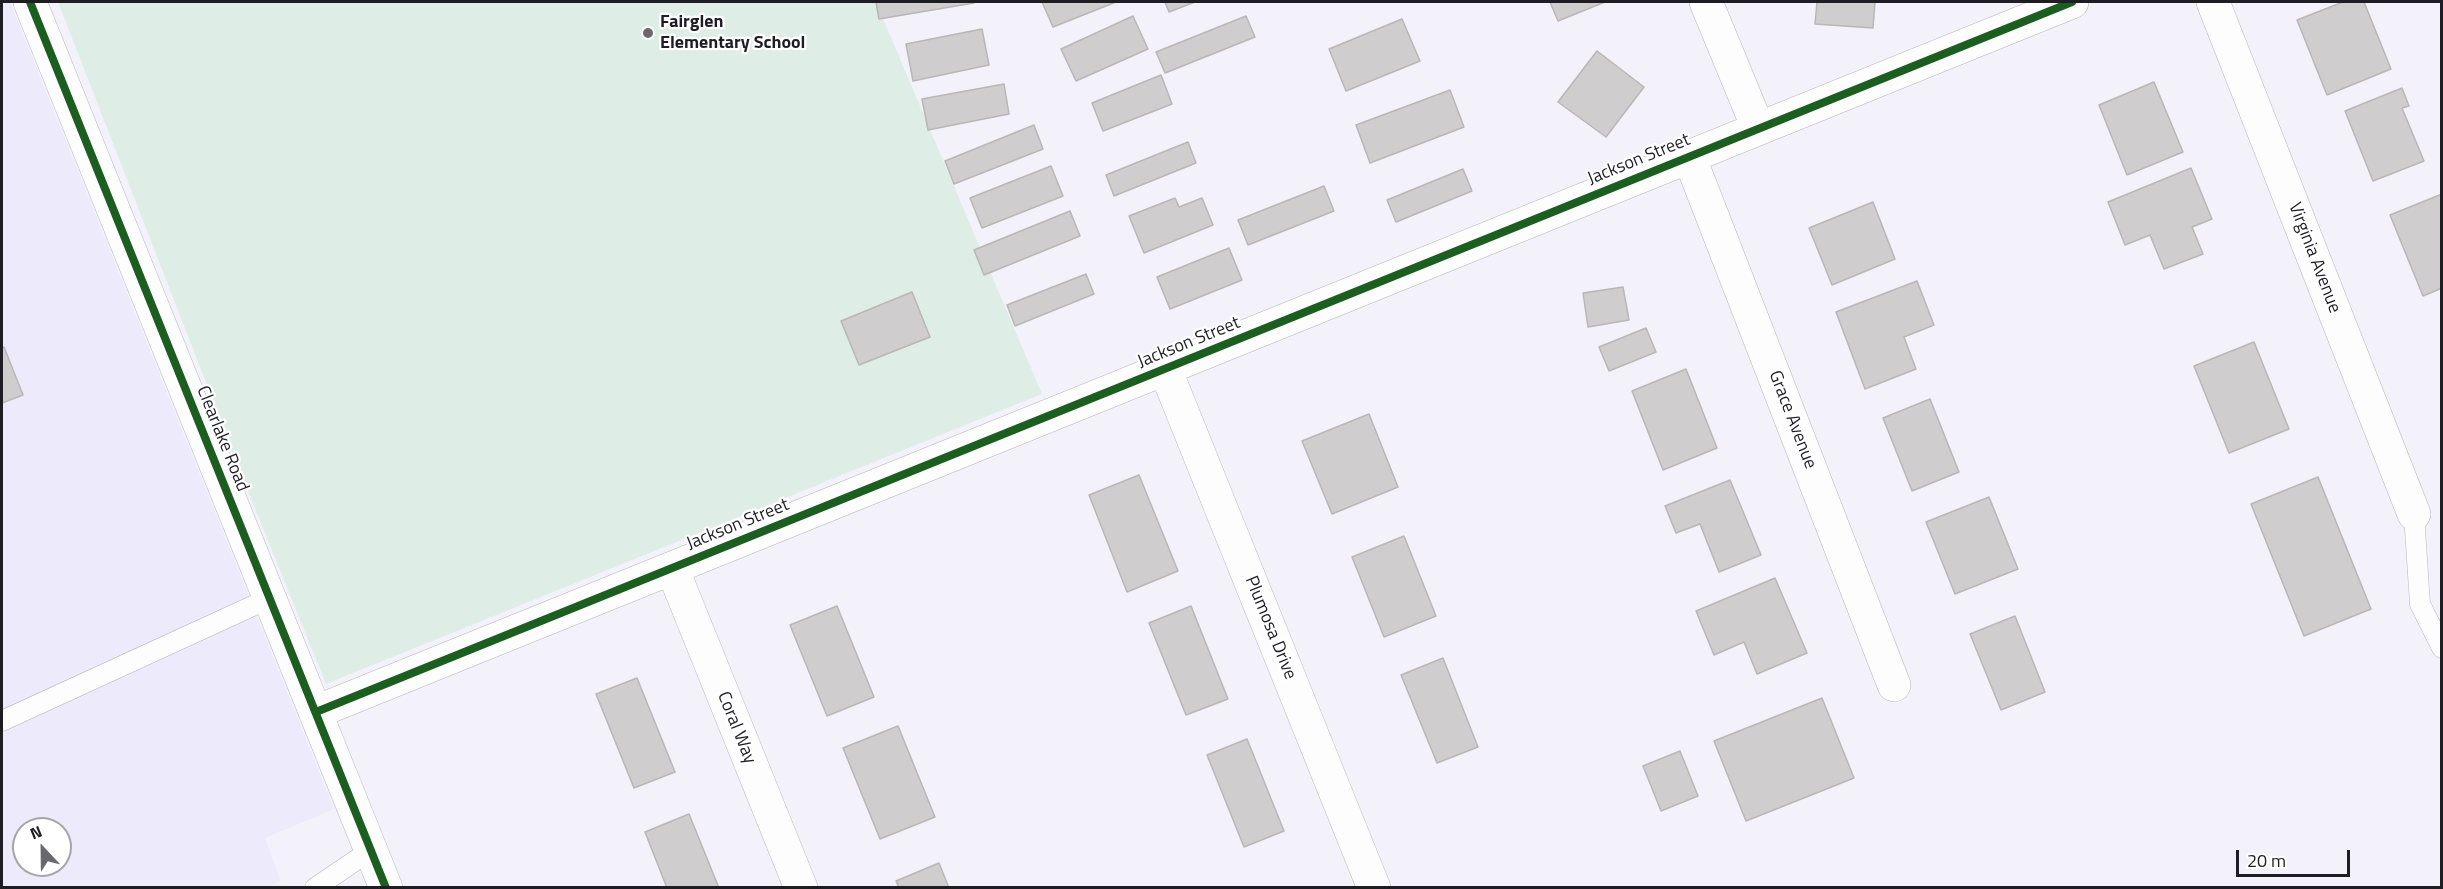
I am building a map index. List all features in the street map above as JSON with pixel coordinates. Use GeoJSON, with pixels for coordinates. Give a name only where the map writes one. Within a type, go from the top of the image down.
{"type":"FeatureCollection","features":[{"type":"Feature","properties":{"kind":"street","name":"Clearlake Road"},"geometry":{"type":"LineString","coordinates":[[30,2],[386,888]]}},
{"type":"Feature","properties":{"kind":"street"},"geometry":{"type":"LineString","coordinates":[[1706,2],[1758,128]]}},
{"type":"Feature","properties":{"kind":"street","name":"Jackson Street"},"geometry":{"type":"LineString","coordinates":[[316,712],[2072,2]]}},
{"type":"Feature","properties":{"kind":"street","name":"Virginia Avenue"},"geometry":{"type":"LineString","coordinates":[[2213,2],[2414,514]]}},
{"type":"Feature","properties":{"kind":"street","name":"Grace Avenue"},"geometry":{"type":"LineString","coordinates":[[1689,156],[1894,684]]}},
{"type":"Feature","properties":{"kind":"street","name":"Plumosa Drive"},"geometry":{"type":"LineString","coordinates":[[1165,369],[1374,888]]}},
{"type":"Feature","properties":{"kind":"street","name":"Coral Way"},"geometry":{"type":"LineString","coordinates":[[672,568],[801,888]]}},
{"type":"Feature","properties":{"kind":"lane"},"geometry":{"type":"LineString","coordinates":[[2414,514],[2420,604],[2442,648]]}},
{"type":"Feature","properties":{"kind":"lane"},"geometry":{"type":"LineString","coordinates":[[2,721],[270,598]]}},
{"type":"Feature","properties":{"kind":"lane"},"geometry":{"type":"LineString","coordinates":[[315,888],[371,850]]}},
{"type":"Feature","properties":{"kind":"shaded area"},"geometry":{"type":"Polygon","coordinates":[[[2,2],[10,2],[334,809],[265,838],[281,881],[268,887],[2,888],[2,2]]]}},
{"type":"Feature","properties":{"kind":"shaded area"},"geometry":{"type":"Polygon","coordinates":[[[58,2],[876,2],[1042,394],[326,684],[254,506],[58,2]]]}},
{"type":"Feature","properties":{"kind":"building"},"geometry":{"type":"Polygon","coordinates":[[[876,2],[974,2],[974,3],[879,19],[876,2]]]}},
{"type":"Feature","properties":{"kind":"building"},"geometry":{"type":"Polygon","coordinates":[[[1042,2],[1116,2],[1053,27],[1042,2]]]}},
{"type":"Feature","properties":{"kind":"building"},"geometry":{"type":"Polygon","coordinates":[[[1165,2],[1195,2],[1169,12],[1165,2]]]}},
{"type":"Feature","properties":{"kind":"building"},"geometry":{"type":"Polygon","coordinates":[[[1550,2],[1605,2],[1558,21],[1550,2]]]}},
{"type":"Feature","properties":{"kind":"building"},"geometry":{"type":"Polygon","coordinates":[[[1817,2],[1875,2],[1873,28],[1815,24],[1817,2]]]}},
{"type":"Feature","properties":{"kind":"building"},"geometry":{"type":"Polygon","coordinates":[[[2343,2],[2364,2],[2391,69],[2327,95],[2297,20],[2343,2]]]}},
{"type":"Feature","properties":{"kind":"building"},"geometry":{"type":"Polygon","coordinates":[[[1133,16],[1148,49],[1076,81],[1061,49],[1133,16]]]}},
{"type":"Feature","properties":{"kind":"building"},"geometry":{"type":"Polygon","coordinates":[[[1246,16],[1255,37],[1165,73],[1156,52],[1246,16]]]}},
{"type":"Feature","properties":{"kind":"building"},"geometry":{"type":"Polygon","coordinates":[[[1402,19],[1420,61],[1346,91],[1329,49],[1402,19]]]}},
{"type":"Feature","properties":{"kind":"building"},"geometry":{"type":"Polygon","coordinates":[[[982,29],[989,65],[913,81],[906,44],[982,29]]]}},
{"type":"Feature","properties":{"kind":"building"},"geometry":{"type":"Polygon","coordinates":[[[1597,51],[1644,87],[1606,137],[1558,102],[1597,51]]]}},
{"type":"Feature","properties":{"kind":"building"},"geometry":{"type":"Polygon","coordinates":[[[1161,75],[1172,104],[1103,131],[1092,103],[1161,75]]]}},
{"type":"Feature","properties":{"kind":"building"},"geometry":{"type":"Polygon","coordinates":[[[2154,82],[2183,152],[2127,175],[2099,105],[2154,82]]]}},
{"type":"Feature","properties":{"kind":"building"},"geometry":{"type":"Polygon","coordinates":[[[1004,84],[1009,114],[928,130],[922,99],[1004,84]]]}},
{"type":"Feature","properties":{"kind":"building"},"geometry":{"type":"Polygon","coordinates":[[[2402,88],[2409,106],[2402,108],[2424,161],[2373,181],[2345,111],[2402,88]]]}},
{"type":"Feature","properties":{"kind":"building"},"geometry":{"type":"Polygon","coordinates":[[[1450,90],[1464,127],[1370,163],[1356,125],[1450,90]]]}},
{"type":"Feature","properties":{"kind":"building"},"geometry":{"type":"Polygon","coordinates":[[[1034,125],[1043,149],[954,184],[945,161],[1034,125]]]}},
{"type":"Feature","properties":{"kind":"building"},"geometry":{"type":"Polygon","coordinates":[[[1188,142],[1196,163],[1114,196],[1106,175],[1188,142]]]}},
{"type":"Feature","properties":{"kind":"building"},"geometry":{"type":"Polygon","coordinates":[[[1051,166],[1063,196],[982,228],[970,198],[1051,166]]]}},
{"type":"Feature","properties":{"kind":"building"},"geometry":{"type":"Polygon","coordinates":[[[2191,168],[2212,219],[2192,227],[2203,254],[2164,269],[2150,235],[2125,245],[2108,202],[2191,168]]]}},
{"type":"Feature","properties":{"kind":"building"},"geometry":{"type":"Polygon","coordinates":[[[1463,169],[1472,191],[1396,222],[1387,200],[1463,169]]]}},
{"type":"Feature","properties":{"kind":"building"},"geometry":{"type":"Polygon","coordinates":[[[1324,186],[1334,211],[1248,245],[1238,220],[1324,186]]]}},
{"type":"Feature","properties":{"kind":"building"},"geometry":{"type":"Polygon","coordinates":[[[2442,194],[2442,288],[2423,296],[2390,215],[2442,194]]]}},
{"type":"Feature","properties":{"kind":"building"},"geometry":{"type":"Polygon","coordinates":[[[1175,198],[1179,207],[1202,198],[1213,225],[1144,253],[1129,216],[1175,198]]]}},
{"type":"Feature","properties":{"kind":"building"},"geometry":{"type":"Polygon","coordinates":[[[1873,202],[1895,259],[1832,285],[1809,228],[1873,202]]]}},
{"type":"Feature","properties":{"kind":"building"},"geometry":{"type":"Polygon","coordinates":[[[1070,211],[1080,236],[984,275],[974,250],[1070,211]]]}},
{"type":"Feature","properties":{"kind":"building"},"geometry":{"type":"Polygon","coordinates":[[[1229,248],[1242,280],[1170,309],[1157,277],[1229,248]]]}},
{"type":"Feature","properties":{"kind":"building"},"geometry":{"type":"Polygon","coordinates":[[[1086,274],[1094,294],[1015,326],[1007,305],[1086,274]]]}},
{"type":"Feature","properties":{"kind":"building"},"geometry":{"type":"Polygon","coordinates":[[[1917,281],[1934,325],[1904,337],[1916,369],[1865,389],[1836,312],[1917,281]]]}},
{"type":"Feature","properties":{"kind":"building"},"geometry":{"type":"Polygon","coordinates":[[[1623,287],[1629,320],[1588,327],[1583,293],[1623,287]]]}},
{"type":"Feature","properties":{"kind":"building"},"geometry":{"type":"Polygon","coordinates":[[[912,292],[930,337],[859,365],[841,321],[912,292]]]}},
{"type":"Feature","properties":{"kind":"building"},"geometry":{"type":"Polygon","coordinates":[[[1646,328],[1656,352],[1609,371],[1599,347],[1646,328]]]}},
{"type":"Feature","properties":{"kind":"building"},"geometry":{"type":"Polygon","coordinates":[[[2254,342],[2289,429],[2229,453],[2194,366],[2254,342]]]}},
{"type":"Feature","properties":{"kind":"building"},"geometry":{"type":"Polygon","coordinates":[[[4,347],[23,395],[2,403],[2,348],[4,347]]]}},
{"type":"Feature","properties":{"kind":"building"},"geometry":{"type":"Polygon","coordinates":[[[1686,369],[1717,448],[1663,470],[1632,391],[1686,369]]]}},
{"type":"Feature","properties":{"kind":"building"},"geometry":{"type":"Polygon","coordinates":[[[1930,399],[1959,472],[1912,491],[1883,418],[1930,399]]]}},
{"type":"Feature","properties":{"kind":"building"},"geometry":{"type":"Polygon","coordinates":[[[1369,414],[1398,487],[1332,514],[1302,441],[1369,414]]]}},
{"type":"Feature","properties":{"kind":"building"},"geometry":{"type":"Polygon","coordinates":[[[1139,475],[1178,571],[1127,592],[1089,495],[1139,475]]]}},
{"type":"Feature","properties":{"kind":"building"},"geometry":{"type":"Polygon","coordinates":[[[2318,477],[2371,609],[2304,636],[2251,504],[2318,477]]]}},
{"type":"Feature","properties":{"kind":"building"},"geometry":{"type":"Polygon","coordinates":[[[1730,480],[1761,555],[1719,572],[1700,524],[1676,533],[1665,506],[1730,480]]]}},
{"type":"Feature","properties":{"kind":"building"},"geometry":{"type":"Polygon","coordinates":[[[1989,497],[2018,569],[1955,594],[1926,522],[1989,497]]]}},
{"type":"Feature","properties":{"kind":"building"},"geometry":{"type":"Polygon","coordinates":[[[1404,536],[1436,616],[1384,637],[1352,557],[1404,536]]]}},
{"type":"Feature","properties":{"kind":"building"},"geometry":{"type":"Polygon","coordinates":[[[1775,578],[1807,653],[1757,674],[1744,642],[1714,655],[1696,611],[1775,578]]]}},
{"type":"Feature","properties":{"kind":"building"},"geometry":{"type":"Polygon","coordinates":[[[837,606],[874,697],[827,716],[790,625],[837,606]]]}},
{"type":"Feature","properties":{"kind":"building"},"geometry":{"type":"Polygon","coordinates":[[[1191,606],[1228,699],[1186,715],[1149,623],[1191,606]]]}},
{"type":"Feature","properties":{"kind":"building"},"geometry":{"type":"Polygon","coordinates":[[[2015,616],[2045,692],[2001,710],[1970,634],[2015,616]]]}},
{"type":"Feature","properties":{"kind":"building"},"geometry":{"type":"Polygon","coordinates":[[[1443,658],[1478,747],[1437,763],[1401,675],[1443,658]]]}},
{"type":"Feature","properties":{"kind":"building"},"geometry":{"type":"Polygon","coordinates":[[[637,678],[675,772],[634,788],[596,694],[637,678]]]}},
{"type":"Feature","properties":{"kind":"building"},"geometry":{"type":"Polygon","coordinates":[[[1822,698],[1854,778],[1746,821],[1714,741],[1822,698]]]}},
{"type":"Feature","properties":{"kind":"building"},"geometry":{"type":"Polygon","coordinates":[[[898,726],[935,817],[880,839],[843,748],[898,726]]]}},
{"type":"Feature","properties":{"kind":"building"},"geometry":{"type":"Polygon","coordinates":[[[1247,739],[1284,831],[1244,847],[1207,755],[1247,739]]]}},
{"type":"Feature","properties":{"kind":"building"},"geometry":{"type":"Polygon","coordinates":[[[1680,751],[1698,796],[1661,811],[1643,766],[1680,751]]]}},
{"type":"Feature","properties":{"kind":"building"},"geometry":{"type":"Polygon","coordinates":[[[689,814],[719,888],[667,888],[645,832],[689,814]]]}},
{"type":"Feature","properties":{"kind":"building"},"geometry":{"type":"Polygon","coordinates":[[[939,863],[949,888],[899,888],[896,881],[939,863]]]}},
{"type":"Feature","properties":{"kind":"cycle path"},"geometry":{"type":"LineString","coordinates":[[30,2],[386,888]]}},
{"type":"Feature","properties":{"kind":"cycle path"},"geometry":{"type":"LineString","coordinates":[[316,712],[2072,2]]}},
{"type":"Feature","properties":{"kind":"place","name":"Fairglen Elementary School"},"geometry":{"type":"Point","coordinates":[648,33]}}]}
